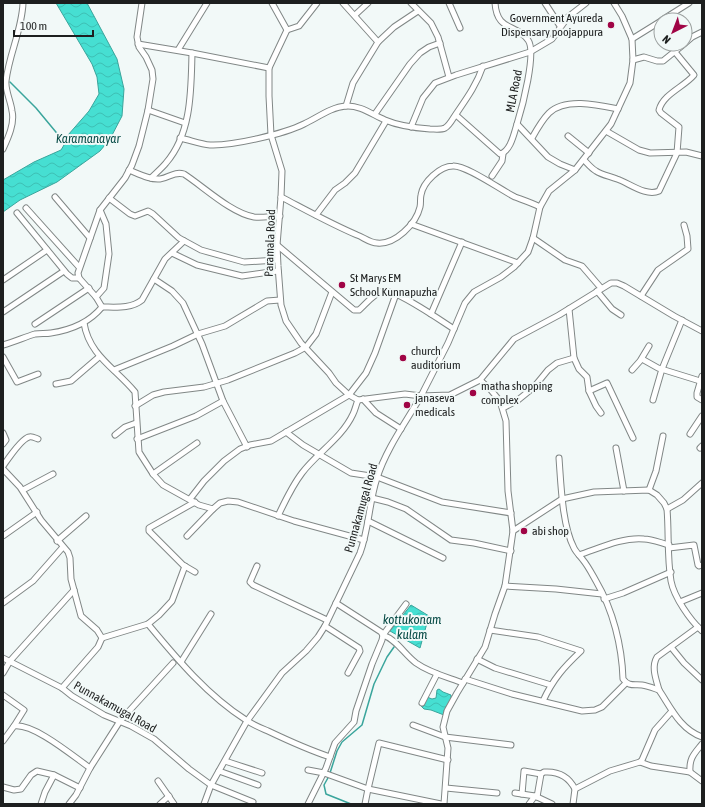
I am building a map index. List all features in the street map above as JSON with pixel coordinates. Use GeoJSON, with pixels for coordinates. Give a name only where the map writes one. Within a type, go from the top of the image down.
{"type":"FeatureCollection","features":[{"type":"Feature","properties":{"kind":"street"},"geometry":{"type":"LineString","coordinates":[[3,149],[9,136],[13,113],[5,83],[23,15],[23,3]]}},
{"type":"Feature","properties":{"kind":"street"},"geometry":{"type":"LineString","coordinates":[[102,307],[96,297],[80,278],[78,273],[100,210],[129,170],[139,146],[148,110],[153,79],[152,70],[138,44],[137,37],[142,3]]}},
{"type":"Feature","properties":{"kind":"street"},"geometry":{"type":"LineString","coordinates":[[178,50],[207,3]]}},
{"type":"Feature","properties":{"kind":"street"},"geometry":{"type":"LineString","coordinates":[[272,3],[287,30],[299,26],[317,3]]}},
{"type":"Feature","properties":{"kind":"street"},"geometry":{"type":"LineString","coordinates":[[343,3],[378,42]]}},
{"type":"Feature","properties":{"kind":"street"},"geometry":{"type":"LineString","coordinates":[[355,15],[368,3]]}},
{"type":"Feature","properties":{"kind":"street"},"geometry":{"type":"LineString","coordinates":[[412,3],[431,23],[440,43],[449,77]]}},
{"type":"Feature","properties":{"kind":"street"},"geometry":{"type":"LineString","coordinates":[[449,3],[460,28]]}},
{"type":"Feature","properties":{"kind":"street","name":"MLA Road"},"geometry":{"type":"LineString","coordinates":[[496,3],[498,18],[528,39],[530,45],[529,74],[524,101],[517,124],[532,138],[548,157],[575,170]]}},
{"type":"Feature","properties":{"kind":"street"},"geometry":{"type":"LineString","coordinates":[[546,3],[560,26]]}},
{"type":"Feature","properties":{"kind":"street"},"geometry":{"type":"LineString","coordinates":[[411,127],[423,98],[435,83],[449,77],[530,52],[552,39],[568,17],[586,3]]}},
{"type":"Feature","properties":{"kind":"street","name":"Punnakamugal Road"},"geometry":{"type":"LineString","coordinates":[[3,658],[62,688],[72,696],[104,715],[131,726],[154,739],[189,769],[211,785],[247,721],[282,673],[306,651],[325,626],[360,553],[377,477],[401,429],[421,396],[465,303],[474,292],[501,277],[518,263],[528,252],[540,207],[550,191],[575,170],[584,160],[606,131],[618,109],[630,83],[633,60],[632,40],[622,16],[614,3]]}},
{"type":"Feature","properties":{"kind":"street"},"geometry":{"type":"LineString","coordinates":[[674,12],[689,3]]}},
{"type":"Feature","properties":{"kind":"street"},"geometry":{"type":"LineString","coordinates":[[346,106],[353,82],[378,42],[394,27],[418,11]]}},
{"type":"Feature","properties":{"kind":"street"},"geometry":{"type":"LineString","coordinates":[[632,40],[653,26]]}},
{"type":"Feature","properties":{"kind":"street","name":"Paramala Road"},"geometry":{"type":"LineString","coordinates":[[287,30],[269,68],[271,135],[282,171],[277,245],[280,300],[286,321],[336,382],[349,395],[361,399],[376,413],[401,429]]}},
{"type":"Feature","properties":{"kind":"street"},"geometry":{"type":"LineString","coordinates":[[693,36],[702,32]]}},
{"type":"Feature","properties":{"kind":"street"},"geometry":{"type":"LineString","coordinates":[[374,114],[410,64],[424,50],[440,43]]}},
{"type":"Feature","properties":{"kind":"street"},"geometry":{"type":"LineString","coordinates":[[138,44],[192,52],[269,68]]}},
{"type":"Feature","properties":{"kind":"street"},"geometry":{"type":"LineString","coordinates":[[151,178],[171,157],[185,123],[191,92],[192,52]]}},
{"type":"Feature","properties":{"kind":"street"},"geometry":{"type":"LineString","coordinates":[[584,160],[594,170],[602,175],[617,179],[645,191],[654,193],[659,191],[662,186],[677,153],[679,127],[659,110],[663,102],[674,91],[694,75],[675,52],[663,62],[644,57],[633,60]]}},
{"type":"Feature","properties":{"kind":"street"},"geometry":{"type":"LineString","coordinates":[[180,138],[209,145],[221,145],[271,135],[303,125],[334,109],[346,106],[358,108],[374,114],[386,121],[411,127],[443,129],[450,123],[469,96],[483,66]]}},
{"type":"Feature","properties":{"kind":"street"},"geometry":{"type":"LineString","coordinates":[[532,138],[543,119],[551,111],[559,107],[579,104],[598,105],[618,109]]}},
{"type":"Feature","properties":{"kind":"street"},"geometry":{"type":"LineString","coordinates":[[148,110],[185,123]]}},
{"type":"Feature","properties":{"kind":"street"},"geometry":{"type":"LineString","coordinates":[[456,115],[500,154],[503,154]]}},
{"type":"Feature","properties":{"kind":"street"},"geometry":{"type":"LineString","coordinates":[[316,215],[335,190],[355,173],[386,121]]}},
{"type":"Feature","properties":{"kind":"street"},"geometry":{"type":"LineString","coordinates":[[492,176],[502,161],[503,154],[512,140],[517,124]]}},
{"type":"Feature","properties":{"kind":"street"},"geometry":{"type":"LineString","coordinates":[[606,131],[638,150],[650,153],[686,152],[702,156]]}},
{"type":"Feature","properties":{"kind":"street"},"geometry":{"type":"LineString","coordinates":[[568,136],[589,153]]}},
{"type":"Feature","properties":{"kind":"street"},"geometry":{"type":"LineString","coordinates":[[281,197],[340,228],[376,243],[388,242],[411,224],[421,206],[421,195],[423,188],[438,171],[446,167],[455,166],[492,183],[514,196],[540,207]]}},
{"type":"Feature","properties":{"kind":"street"},"geometry":{"type":"LineString","coordinates":[[129,170],[151,178],[163,178],[180,173],[184,174],[239,211],[254,217],[280,216]]}},
{"type":"Feature","properties":{"kind":"street"},"geometry":{"type":"LineString","coordinates":[[55,197],[90,238]]}},
{"type":"Feature","properties":{"kind":"street"},"geometry":{"type":"LineString","coordinates":[[109,198],[130,214],[135,216],[148,212],[153,214],[184,241],[201,250],[244,262],[277,260]]}},
{"type":"Feature","properties":{"kind":"street"},"geometry":{"type":"LineString","coordinates":[[26,208],[79,267]]}},
{"type":"Feature","properties":{"kind":"street"},"geometry":{"type":"LineString","coordinates":[[96,297],[104,288],[109,254],[106,224],[100,210]]}},
{"type":"Feature","properties":{"kind":"street"},"geometry":{"type":"LineString","coordinates":[[17,213],[64,271],[72,278],[80,278]]}},
{"type":"Feature","properties":{"kind":"street"},"geometry":{"type":"LineString","coordinates":[[411,224],[518,263]]}},
{"type":"Feature","properties":{"kind":"street"},"geometry":{"type":"LineString","coordinates":[[641,296],[658,270],[688,249],[684,225]]}},
{"type":"Feature","properties":{"kind":"street"},"geometry":{"type":"LineString","coordinates":[[532,238],[564,260],[582,266],[612,309],[621,315]]}},
{"type":"Feature","properties":{"kind":"street"},"geometry":{"type":"LineString","coordinates":[[102,307],[124,307],[139,303],[145,297],[165,259],[184,241]]}},
{"type":"Feature","properties":{"kind":"street"},"geometry":{"type":"LineString","coordinates":[[431,314],[462,242]]}},
{"type":"Feature","properties":{"kind":"street"},"geometry":{"type":"LineString","coordinates":[[277,245],[354,310],[359,310],[381,291],[386,290],[431,314],[454,329]]}},
{"type":"Feature","properties":{"kind":"street"},"geometry":{"type":"LineString","coordinates":[[3,280],[47,250]]}},
{"type":"Feature","properties":{"kind":"street"},"geometry":{"type":"LineString","coordinates":[[172,252],[197,265],[242,276],[278,271]]}},
{"type":"Feature","properties":{"kind":"street"},"geometry":{"type":"LineString","coordinates":[[3,312],[64,271]]}},
{"type":"Feature","properties":{"kind":"street"},"geometry":{"type":"LineString","coordinates":[[154,279],[178,296],[186,308],[198,334],[223,401],[247,446]]}},
{"type":"Feature","properties":{"kind":"street"},"geometry":{"type":"LineString","coordinates":[[278,516],[293,485],[302,472],[318,454],[336,438],[347,424],[361,399],[405,394],[421,396],[450,395],[480,380],[514,339],[569,309],[599,289],[611,283],[618,283],[702,331]]}},
{"type":"Feature","properties":{"kind":"street"},"geometry":{"type":"LineString","coordinates":[[35,324],[89,288]]}},
{"type":"Feature","properties":{"kind":"street"},"geometry":{"type":"LineString","coordinates":[[135,406],[153,395],[164,392],[204,387],[241,376],[306,347],[316,334],[332,292]]}},
{"type":"Feature","properties":{"kind":"street"},"geometry":{"type":"LineString","coordinates":[[195,572],[185,566],[152,535],[148,531],[149,528],[192,500],[204,481],[224,461],[240,449],[247,446],[272,441],[349,395],[369,367],[396,294]]}},
{"type":"Feature","properties":{"kind":"street"},"geometry":{"type":"LineString","coordinates":[[114,370],[198,334],[233,322],[267,301],[280,300]]}},
{"type":"Feature","properties":{"kind":"street"},"geometry":{"type":"LineString","coordinates":[[3,345],[36,334],[68,330],[95,316],[102,307]]}},
{"type":"Feature","properties":{"kind":"street"},"geometry":{"type":"LineString","coordinates":[[569,309],[574,358],[579,369],[587,377],[589,391],[601,413]]}},
{"type":"Feature","properties":{"kind":"street"},"geometry":{"type":"LineString","coordinates":[[653,400],[662,369],[682,320]]}},
{"type":"Feature","properties":{"kind":"street"},"geometry":{"type":"LineString","coordinates":[[84,323],[88,338],[99,357],[135,392],[139,452],[153,474],[163,485],[213,510]]}},
{"type":"Feature","properties":{"kind":"street"},"geometry":{"type":"LineString","coordinates":[[632,370],[642,359],[649,346]]}},
{"type":"Feature","properties":{"kind":"street"},"geometry":{"type":"LineString","coordinates":[[3,357],[16,382],[38,374]]}},
{"type":"Feature","properties":{"kind":"street"},"geometry":{"type":"LineString","coordinates":[[56,384],[71,381],[77,378],[99,357]]}},
{"type":"Feature","properties":{"kind":"street"},"geometry":{"type":"LineString","coordinates":[[503,408],[518,400],[534,387],[548,370],[557,363],[574,358]]}},
{"type":"Feature","properties":{"kind":"street"},"geometry":{"type":"LineString","coordinates":[[642,359],[662,369],[700,381]]}},
{"type":"Feature","properties":{"kind":"street"},"geometry":{"type":"LineString","coordinates":[[702,376],[697,393],[697,396],[702,400]]}},
{"type":"Feature","properties":{"kind":"street"},"geometry":{"type":"LineString","coordinates":[[444,804],[448,748],[443,727],[447,711],[484,647],[505,586],[514,531],[508,491],[506,422],[503,408],[500,401],[480,380]]}},
{"type":"Feature","properties":{"kind":"street"},"geometry":{"type":"LineString","coordinates":[[589,391],[607,383],[633,438]]}},
{"type":"Feature","properties":{"kind":"street"},"geometry":{"type":"LineString","coordinates":[[137,439],[196,416],[223,401]]}},
{"type":"Feature","properties":{"kind":"street"},"geometry":{"type":"LineString","coordinates":[[690,434],[702,416]]}},
{"type":"Feature","properties":{"kind":"street"},"geometry":{"type":"LineString","coordinates":[[114,435],[125,427],[136,423]]}},
{"type":"Feature","properties":{"kind":"street"},"geometry":{"type":"LineString","coordinates":[[286,432],[303,445],[351,473],[377,477],[442,502],[511,512]]}},
{"type":"Feature","properties":{"kind":"street"},"geometry":{"type":"LineString","coordinates":[[3,433],[6,440],[3,444]]}},
{"type":"Feature","properties":{"kind":"street"},"geometry":{"type":"LineString","coordinates":[[649,490],[656,471],[663,436]]}},
{"type":"Feature","properties":{"kind":"street"},"geometry":{"type":"LineString","coordinates":[[38,439],[27,437],[21,442],[3,467],[22,490],[57,540],[68,552],[70,558],[71,579],[81,616],[97,630],[102,638]]}},
{"type":"Feature","properties":{"kind":"street"},"geometry":{"type":"LineString","coordinates":[[153,474],[197,443]]}},
{"type":"Feature","properties":{"kind":"street"},"geometry":{"type":"LineString","coordinates":[[616,448],[624,490]]}},
{"type":"Feature","properties":{"kind":"street"},"geometry":{"type":"LineString","coordinates":[[559,458],[562,499],[570,538],[574,548],[596,582],[609,610],[618,639],[623,679],[630,685],[646,686],[659,690]]}},
{"type":"Feature","properties":{"kind":"street"},"geometry":{"type":"LineString","coordinates":[[22,490],[53,474]]}},
{"type":"Feature","properties":{"kind":"street"},"geometry":{"type":"LineString","coordinates":[[667,509],[683,500],[702,483]]}},
{"type":"Feature","properties":{"kind":"street"},"geometry":{"type":"LineString","coordinates":[[514,531],[562,499],[594,492],[624,490],[649,490],[657,495],[667,509],[671,581],[680,602],[700,629],[657,657],[654,668],[659,690],[672,712],[684,727],[702,737]]}},
{"type":"Feature","properties":{"kind":"street"},"geometry":{"type":"LineString","coordinates":[[372,498],[406,509],[451,540],[511,551]]}},
{"type":"Feature","properties":{"kind":"street"},"geometry":{"type":"LineString","coordinates":[[187,536],[220,503],[228,501],[244,504],[278,516],[364,540]]}},
{"type":"Feature","properties":{"kind":"street"},"geometry":{"type":"LineString","coordinates":[[3,536],[37,512]]}},
{"type":"Feature","properties":{"kind":"street"},"geometry":{"type":"LineString","coordinates":[[57,540],[86,516]]}},
{"type":"Feature","properties":{"kind":"street"},"geometry":{"type":"LineString","coordinates":[[368,521],[443,558]]}},
{"type":"Feature","properties":{"kind":"street"},"geometry":{"type":"LineString","coordinates":[[579,555],[619,542],[632,539],[646,539],[669,546],[694,545],[698,565],[702,566]]}},
{"type":"Feature","properties":{"kind":"street"},"geometry":{"type":"LineString","coordinates":[[3,603],[33,581],[63,547]]}},
{"type":"Feature","properties":{"kind":"street"},"geometry":{"type":"LineString","coordinates":[[62,688],[98,647],[102,638],[148,624],[159,615],[172,601],[185,566]]}},
{"type":"Feature","properties":{"kind":"street"},"geometry":{"type":"LineString","coordinates":[[257,566],[250,582],[253,585],[327,620]]}},
{"type":"Feature","properties":{"kind":"street"},"geometry":{"type":"LineString","coordinates":[[505,586],[556,589],[603,597],[623,593],[671,572]]}},
{"type":"Feature","properties":{"kind":"street"},"geometry":{"type":"LineString","coordinates":[[3,673],[10,661],[74,590]]}},
{"type":"Feature","properties":{"kind":"street"},"geometry":{"type":"LineString","coordinates":[[680,602],[702,593]]}},
{"type":"Feature","properties":{"kind":"street"},"geometry":{"type":"LineString","coordinates":[[336,603],[381,632],[383,635],[389,637],[417,663],[437,674],[582,711],[595,710],[602,707],[626,683]]}},
{"type":"Feature","properties":{"kind":"street"},"geometry":{"type":"LineString","coordinates":[[308,804],[324,773],[335,743],[354,722],[356,711],[383,635],[406,604]]}},
{"type":"Feature","properties":{"kind":"street"},"geometry":{"type":"LineString","coordinates":[[181,662],[211,614]]}},
{"type":"Feature","properties":{"kind":"street"},"geometry":{"type":"LineString","coordinates":[[148,624],[181,662],[219,700],[247,721],[307,749],[330,757]]}},
{"type":"Feature","properties":{"kind":"street"},"geometry":{"type":"LineString","coordinates":[[325,626],[360,648],[360,651],[348,673]]}},
{"type":"Feature","properties":{"kind":"street"},"geometry":{"type":"LineString","coordinates":[[490,630],[538,636],[582,651],[564,668],[551,685],[543,701]]}},
{"type":"Feature","properties":{"kind":"street"},"geometry":{"type":"LineString","coordinates":[[671,647],[684,663],[702,680]]}},
{"type":"Feature","properties":{"kind":"street"},"geometry":{"type":"LineString","coordinates":[[477,659],[495,668],[551,685]]}},
{"type":"Feature","properties":{"kind":"street"},"geometry":{"type":"LineString","coordinates":[[69,804],[120,721],[173,663]]}},
{"type":"Feature","properties":{"kind":"street"},"geometry":{"type":"LineString","coordinates":[[422,703],[437,674]]}},
{"type":"Feature","properties":{"kind":"street"},"geometry":{"type":"LineString","coordinates":[[3,695],[24,710],[3,741]]}},
{"type":"Feature","properties":{"kind":"street"},"geometry":{"type":"LineString","coordinates":[[640,762],[655,730],[672,712]]}},
{"type":"Feature","properties":{"kind":"street"},"geometry":{"type":"LineString","coordinates":[[14,726],[20,725],[42,735],[90,768]]}},
{"type":"Feature","properties":{"kind":"street"},"geometry":{"type":"LineString","coordinates":[[413,725],[445,737],[511,745]]}},
{"type":"Feature","properties":{"kind":"street"},"geometry":{"type":"LineString","coordinates":[[365,804],[379,743],[448,760]]}},
{"type":"Feature","properties":{"kind":"street"},"geometry":{"type":"LineString","coordinates":[[690,772],[689,765],[691,758],[702,744]]}},
{"type":"Feature","properties":{"kind":"street"},"geometry":{"type":"LineString","coordinates":[[225,761],[262,773]]}},
{"type":"Feature","properties":{"kind":"street"},"geometry":{"type":"LineString","coordinates":[[576,789],[610,771],[640,762],[650,766],[690,772],[702,781]]}},
{"type":"Feature","properties":{"kind":"street"},"geometry":{"type":"LineString","coordinates":[[308,770],[324,773],[368,789],[441,804]]}},
{"type":"Feature","properties":{"kind":"street"},"geometry":{"type":"LineString","coordinates":[[522,794],[524,770],[541,774],[544,772],[560,774],[572,782],[576,789],[573,804]]}},
{"type":"Feature","properties":{"kind":"street"},"geometry":{"type":"LineString","coordinates":[[3,787],[14,790],[21,789],[31,775],[37,771],[54,775],[80,788]]}},
{"type":"Feature","properties":{"kind":"street"},"geometry":{"type":"LineString","coordinates":[[219,771],[258,785]]}},
{"type":"Feature","properties":{"kind":"street"},"geometry":{"type":"LineString","coordinates":[[529,804],[536,797],[541,774]]}},
{"type":"Feature","properties":{"kind":"street"},"geometry":{"type":"LineString","coordinates":[[41,804],[45,792],[54,775]]}},
{"type":"Feature","properties":{"kind":"street"},"geometry":{"type":"LineString","coordinates":[[158,781],[174,804]]}},
{"type":"Feature","properties":{"kind":"street"},"geometry":{"type":"LineString","coordinates":[[205,804],[211,785],[252,802]]}},
{"type":"Feature","properties":{"kind":"street"},"geometry":{"type":"LineString","coordinates":[[446,788],[497,793]]}},
{"type":"Feature","properties":{"kind":"street"},"geometry":{"type":"LineString","coordinates":[[514,793],[536,797],[552,804]]}},
{"type":"Feature","properties":{"kind":"street"},"geometry":{"type":"LineString","coordinates":[[160,804],[169,796]]}},
{"type":"Feature","properties":{"kind":"water","name":"Karamanayar"},"geometry":{"type":"Polygon","coordinates":[[[56,3],[87,3],[117,59],[124,89],[122,116],[110,139],[100,151],[57,182],[20,200],[3,212],[3,180],[34,162],[61,150],[68,135],[89,111],[99,94],[97,77],[92,64],[56,3]]]}},
{"type":"Feature","properties":{"kind":"water","name":"kottukonam kulam"},"geometry":{"type":"Polygon","coordinates":[[[411,605],[429,616],[420,648],[390,631],[411,605]]]}},
{"type":"Feature","properties":{"kind":"water"},"geometry":{"type":"Polygon","coordinates":[[[439,689],[451,695],[451,703],[447,710],[444,710],[444,715],[424,709],[421,706],[424,706],[427,697],[432,699],[436,698],[437,690],[439,689]]]}},
{"type":"Feature","properties":{"kind":"waterway"},"geometry":{"type":"LineString","coordinates":[[10,82],[36,108],[65,143],[67,143]]}},
{"type":"Feature","properties":{"kind":"waterway"},"geometry":{"type":"LineString","coordinates":[[330,773],[337,751],[342,742],[362,725],[374,684],[387,657],[394,647]]}},
{"type":"Feature","properties":{"kind":"waterway"},"geometry":{"type":"LineString","coordinates":[[329,776],[324,785],[326,794],[351,804]]}},
{"type":"Feature","properties":{"kind":"place","name":"Government Ayureda Dispensary poojappura"},"geometry":{"type":"Point","coordinates":[611,25]}},
{"type":"Feature","properties":{"kind":"place","name":"St Marys EM School Kunnapuzha"},"geometry":{"type":"Point","coordinates":[342,285]}},
{"type":"Feature","properties":{"kind":"place","name":"church auditorium"},"geometry":{"type":"Point","coordinates":[403,358]}},
{"type":"Feature","properties":{"kind":"place","name":"matha shopping complex"},"geometry":{"type":"Point","coordinates":[473,393]}},
{"type":"Feature","properties":{"kind":"place","name":"janaseva medicals"},"geometry":{"type":"Point","coordinates":[407,405]}},
{"type":"Feature","properties":{"kind":"place","name":"abi shop"},"geometry":{"type":"Point","coordinates":[524,531]}}]}
